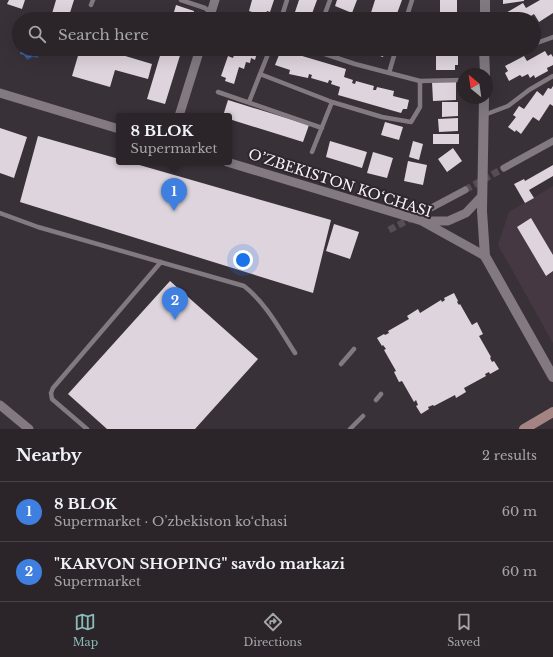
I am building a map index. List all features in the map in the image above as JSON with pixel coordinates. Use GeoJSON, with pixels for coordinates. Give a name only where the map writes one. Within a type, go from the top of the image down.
{"type":"FeatureCollection","features":[{"type":"Feature","properties":{"kind":"main road"},"geometry":{"type":"LineString","coordinates":[[524,429],[553,412]]}},
{"type":"Feature","properties":{"kind":"street"},"geometry":{"type":"LineString","coordinates":[[211,12],[215,0]]}},
{"type":"Feature","properties":{"kind":"street"},"geometry":{"type":"LineString","coordinates":[[485,0],[485,12]]}},
{"type":"Feature","properties":{"kind":"street"},"geometry":{"type":"LineString","coordinates":[[180,113],[198,56]]}},
{"type":"Feature","properties":{"kind":"street"},"geometry":{"type":"LineString","coordinates":[[484,56],[485,68]]}},
{"type":"Feature","properties":{"kind":"street"},"geometry":{"type":"LineString","coordinates":[[0,93],[116,128]]}},
{"type":"Feature","properties":{"kind":"street"},"geometry":{"type":"LineString","coordinates":[[484,104],[482,211],[485,256],[553,377]]}},
{"type":"Feature","properties":{"kind":"street"},"geometry":{"type":"LineString","coordinates":[[504,168],[553,141]]}},
{"type":"Feature","properties":{"kind":"street","name":"O’ZBEKISTON KO‘CHASI"},"geometry":{"type":"LineString","coordinates":[[232,164],[422,221],[485,256]]}},
{"type":"Feature","properties":{"kind":"street"},"geometry":{"type":"LineString","coordinates":[[433,207],[465,190]]}},
{"type":"Feature","properties":{"kind":"street"},"geometry":{"type":"LineString","coordinates":[[422,221],[448,221],[466,214],[482,196]]}},
{"type":"Feature","properties":{"kind":"street"},"geometry":{"type":"LineString","coordinates":[[0,405],[29,429]]}},
{"type":"Feature","properties":{"kind":"lane"},"geometry":{"type":"LineString","coordinates":[[91,5],[93,0]]}},
{"type":"Feature","properties":{"kind":"lane"},"geometry":{"type":"LineString","coordinates":[[181,0],[205,8],[208,12]]}},
{"type":"Feature","properties":{"kind":"lane"},"geometry":{"type":"LineString","coordinates":[[283,12],[287,0]]}},
{"type":"Feature","properties":{"kind":"lane"},"geometry":{"type":"LineString","coordinates":[[326,12],[330,0]]}},
{"type":"Feature","properties":{"kind":"lane"},"geometry":{"type":"LineString","coordinates":[[408,12],[412,0]]}},
{"type":"Feature","properties":{"kind":"lane"},"geometry":{"type":"LineString","coordinates":[[541,41],[553,37]]}},
{"type":"Feature","properties":{"kind":"lane"},"geometry":{"type":"LineString","coordinates":[[249,102],[267,56]]}},
{"type":"Feature","properties":{"kind":"lane"},"geometry":{"type":"LineString","coordinates":[[332,56],[355,64],[420,81],[457,80]]}},
{"type":"Feature","properties":{"kind":"lane"},"geometry":{"type":"LineString","coordinates":[[389,73],[394,56]]}},
{"type":"Feature","properties":{"kind":"lane"},"geometry":{"type":"LineString","coordinates":[[260,74],[332,102],[382,117],[411,122],[420,107],[420,81]]}},
{"type":"Feature","properties":{"kind":"lane"},"geometry":{"type":"LineString","coordinates":[[484,115],[508,106],[529,90],[553,76]]}},
{"type":"Feature","properties":{"kind":"lane"},"geometry":{"type":"LineString","coordinates":[[218,92],[322,128]]}},
{"type":"Feature","properties":{"kind":"lane"},"geometry":{"type":"LineString","coordinates":[[312,152],[332,102]]}},
{"type":"Feature","properties":{"kind":"lane"},"geometry":{"type":"LineString","coordinates":[[0,213],[38,227],[244,286],[253,293],[265,307],[295,353]]}},
{"type":"Feature","properties":{"kind":"lane"},"geometry":{"type":"LineString","coordinates":[[87,429],[52,399],[51,393],[53,388],[161,262]]}},
{"type":"Feature","properties":{"kind":"lane"},"geometry":{"type":"LineString","coordinates":[[341,364],[354,349]]}},
{"type":"Feature","properties":{"kind":"lane"},"geometry":{"type":"LineString","coordinates":[[376,400],[381,394]]}},
{"type":"Feature","properties":{"kind":"lane"},"geometry":{"type":"LineString","coordinates":[[350,429],[363,416]]}},
{"type":"Feature","properties":{"kind":"shaded area"},"geometry":{"type":"Polygon","coordinates":[[[553,186],[553,343],[498,245],[509,212],[553,186]]]}},
{"type":"Feature","properties":{"kind":"water"},"geometry":{"type":"Polygon","coordinates":[[[25,56],[38,56],[38,58],[33,57],[27,60],[25,56]]]}},
{"type":"Feature","properties":{"kind":"building"},"geometry":{"type":"Polygon","coordinates":[[[9,0],[25,0],[22,9],[7,4],[9,0]]]}},
{"type":"Feature","properties":{"kind":"building"},"geometry":{"type":"Polygon","coordinates":[[[56,0],[74,0],[70,12],[52,12],[56,0]]]}},
{"type":"Feature","properties":{"kind":"building"},"geometry":{"type":"Polygon","coordinates":[[[252,0],[274,0],[270,12],[249,11],[252,0]]]}},
{"type":"Feature","properties":{"kind":"building"},"geometry":{"type":"Polygon","coordinates":[[[299,0],[317,0],[313,12],[295,12],[299,0]]]}},
{"type":"Feature","properties":{"kind":"building"},"geometry":{"type":"Polygon","coordinates":[[[337,0],[357,0],[352,12],[335,6],[337,0]]]}},
{"type":"Feature","properties":{"kind":"building"},"geometry":{"type":"Polygon","coordinates":[[[375,0],[402,0],[398,12],[371,12],[375,0]]]}},
{"type":"Feature","properties":{"kind":"building"},"geometry":{"type":"Polygon","coordinates":[[[440,0],[457,0],[457,12],[440,12],[440,0]]]}},
{"type":"Feature","properties":{"kind":"building"},"geometry":{"type":"Polygon","coordinates":[[[503,0],[524,0],[524,1],[503,4],[503,0]]]}},
{"type":"Feature","properties":{"kind":"building"},"geometry":{"type":"Polygon","coordinates":[[[540,0],[553,0],[553,13],[541,21],[541,12],[507,12],[523,3],[526,8],[540,0]]]}},
{"type":"Feature","properties":{"kind":"building"},"geometry":{"type":"Polygon","coordinates":[[[176,5],[194,11],[194,12],[174,12],[176,5]]]}},
{"type":"Feature","properties":{"kind":"building"},"geometry":{"type":"Polygon","coordinates":[[[545,51],[548,56],[551,54],[553,57],[553,65],[547,68],[548,71],[535,78],[534,75],[530,78],[528,74],[522,77],[520,75],[509,81],[505,73],[508,71],[505,66],[524,56],[527,61],[536,56],[541,56],[541,53],[545,51]]]}},
{"type":"Feature","properties":{"kind":"building"},"geometry":{"type":"Polygon","coordinates":[[[78,56],[125,56],[152,64],[148,79],[115,70],[110,87],[72,76],[78,56]]]}},
{"type":"Feature","properties":{"kind":"building"},"geometry":{"type":"Polygon","coordinates":[[[160,56],[180,56],[165,104],[147,99],[160,56]]]}},
{"type":"Feature","properties":{"kind":"building"},"geometry":{"type":"Polygon","coordinates":[[[228,56],[233,58],[234,56],[256,56],[255,60],[251,58],[250,63],[246,62],[244,69],[239,67],[234,84],[225,81],[226,78],[221,76],[228,56]]]}},
{"type":"Feature","properties":{"kind":"building"},"geometry":{"type":"Polygon","coordinates":[[[279,56],[302,56],[346,69],[344,77],[353,80],[352,83],[355,84],[356,81],[374,86],[373,90],[376,90],[377,87],[394,91],[393,96],[409,100],[407,109],[403,109],[401,113],[338,95],[340,87],[331,84],[332,81],[329,80],[328,83],[311,78],[312,75],[309,74],[308,78],[289,74],[290,70],[275,65],[279,56]]]}},
{"type":"Feature","properties":{"kind":"building"},"geometry":{"type":"Polygon","coordinates":[[[436,56],[458,56],[458,65],[455,65],[455,70],[436,70],[436,56]]]}},
{"type":"Feature","properties":{"kind":"building"},"geometry":{"type":"Polygon","coordinates":[[[456,81],[456,100],[433,101],[432,82],[456,81]]]}},
{"type":"Feature","properties":{"kind":"building"},"geometry":{"type":"Polygon","coordinates":[[[553,86],[553,106],[550,104],[539,121],[533,117],[521,134],[508,127],[516,117],[513,115],[519,106],[524,109],[537,91],[543,96],[548,88],[551,89],[553,86]]]}},
{"type":"Feature","properties":{"kind":"building"},"geometry":{"type":"Polygon","coordinates":[[[228,100],[309,125],[303,142],[232,120],[232,113],[224,113],[228,100]]]}},
{"type":"Feature","properties":{"kind":"building"},"geometry":{"type":"Polygon","coordinates":[[[442,102],[457,102],[458,116],[442,117],[442,102]]]}},
{"type":"Feature","properties":{"kind":"building"},"geometry":{"type":"Polygon","coordinates":[[[458,118],[458,131],[439,132],[438,119],[458,118]]]}},
{"type":"Feature","properties":{"kind":"building"},"geometry":{"type":"Polygon","coordinates":[[[385,122],[403,127],[399,140],[381,135],[385,122]]]}},
{"type":"Feature","properties":{"kind":"building"},"geometry":{"type":"Polygon","coordinates":[[[0,128],[27,137],[14,178],[0,173],[0,128]]]}},
{"type":"Feature","properties":{"kind":"building"},"geometry":{"type":"Polygon","coordinates":[[[433,134],[459,134],[459,144],[433,144],[433,134]]]}},
{"type":"Feature","properties":{"kind":"building"},"geometry":{"type":"Polygon","coordinates":[[[38,136],[116,158],[116,165],[139,165],[331,220],[313,293],[20,202],[38,136]]]}},
{"type":"Feature","properties":{"kind":"building"},"geometry":{"type":"Polygon","coordinates":[[[330,141],[367,152],[362,168],[326,157],[330,141]]]}},
{"type":"Feature","properties":{"kind":"building"},"geometry":{"type":"Polygon","coordinates":[[[413,141],[423,144],[419,160],[409,157],[413,141]]]}},
{"type":"Feature","properties":{"kind":"building"},"geometry":{"type":"Polygon","coordinates":[[[453,148],[462,161],[447,172],[438,159],[453,148]]]}},
{"type":"Feature","properties":{"kind":"building"},"geometry":{"type":"Polygon","coordinates":[[[373,152],[393,158],[387,178],[367,173],[373,152]]]}},
{"type":"Feature","properties":{"kind":"building"},"geometry":{"type":"Polygon","coordinates":[[[408,161],[427,165],[423,185],[404,181],[408,161]]]}},
{"type":"Feature","properties":{"kind":"building"},"geometry":{"type":"Polygon","coordinates":[[[553,165],[553,176],[529,190],[534,198],[525,203],[514,184],[524,179],[525,181],[553,165]]]}},
{"type":"Feature","properties":{"kind":"building"},"geometry":{"type":"Polygon","coordinates":[[[531,218],[553,255],[553,271],[546,276],[517,227],[531,218]]]}},
{"type":"Feature","properties":{"kind":"building"},"geometry":{"type":"Polygon","coordinates":[[[334,224],[359,232],[350,259],[326,251],[334,224]]]}},
{"type":"Feature","properties":{"kind":"building"},"geometry":{"type":"Polygon","coordinates":[[[170,281],[258,359],[195,429],[107,429],[68,394],[170,281]]]}},
{"type":"Feature","properties":{"kind":"building"},"geometry":{"type":"Polygon","coordinates":[[[454,293],[458,301],[457,302],[459,305],[460,304],[472,325],[477,322],[483,334],[479,336],[491,357],[492,362],[494,361],[499,369],[490,374],[489,372],[485,374],[486,376],[464,388],[466,392],[456,398],[455,395],[434,406],[428,407],[429,409],[421,414],[416,406],[418,405],[416,400],[414,402],[402,381],[399,382],[394,372],[396,371],[384,350],[386,349],[377,338],[389,333],[388,331],[409,319],[407,316],[418,309],[420,313],[441,300],[442,302],[445,300],[444,298],[454,293]]]}},
{"type":"Feature","properties":{"kind":"tunnel"},"geometry":{"type":"LineString","coordinates":[[465,190],[504,168]]}},
{"type":"Feature","properties":{"kind":"tunnel"},"geometry":{"type":"LineString","coordinates":[[389,230],[433,207]]}},
{"type":"Feature","properties":{"kind":"place","name":"8 BLOK"},"geometry":{"type":"Point","coordinates":[174,211]}},
{"type":"Feature","properties":{"kind":"place","name":"\"KARVON SHOPING\" savdo markazi"},"geometry":{"type":"Point","coordinates":[175,320]}}]}
